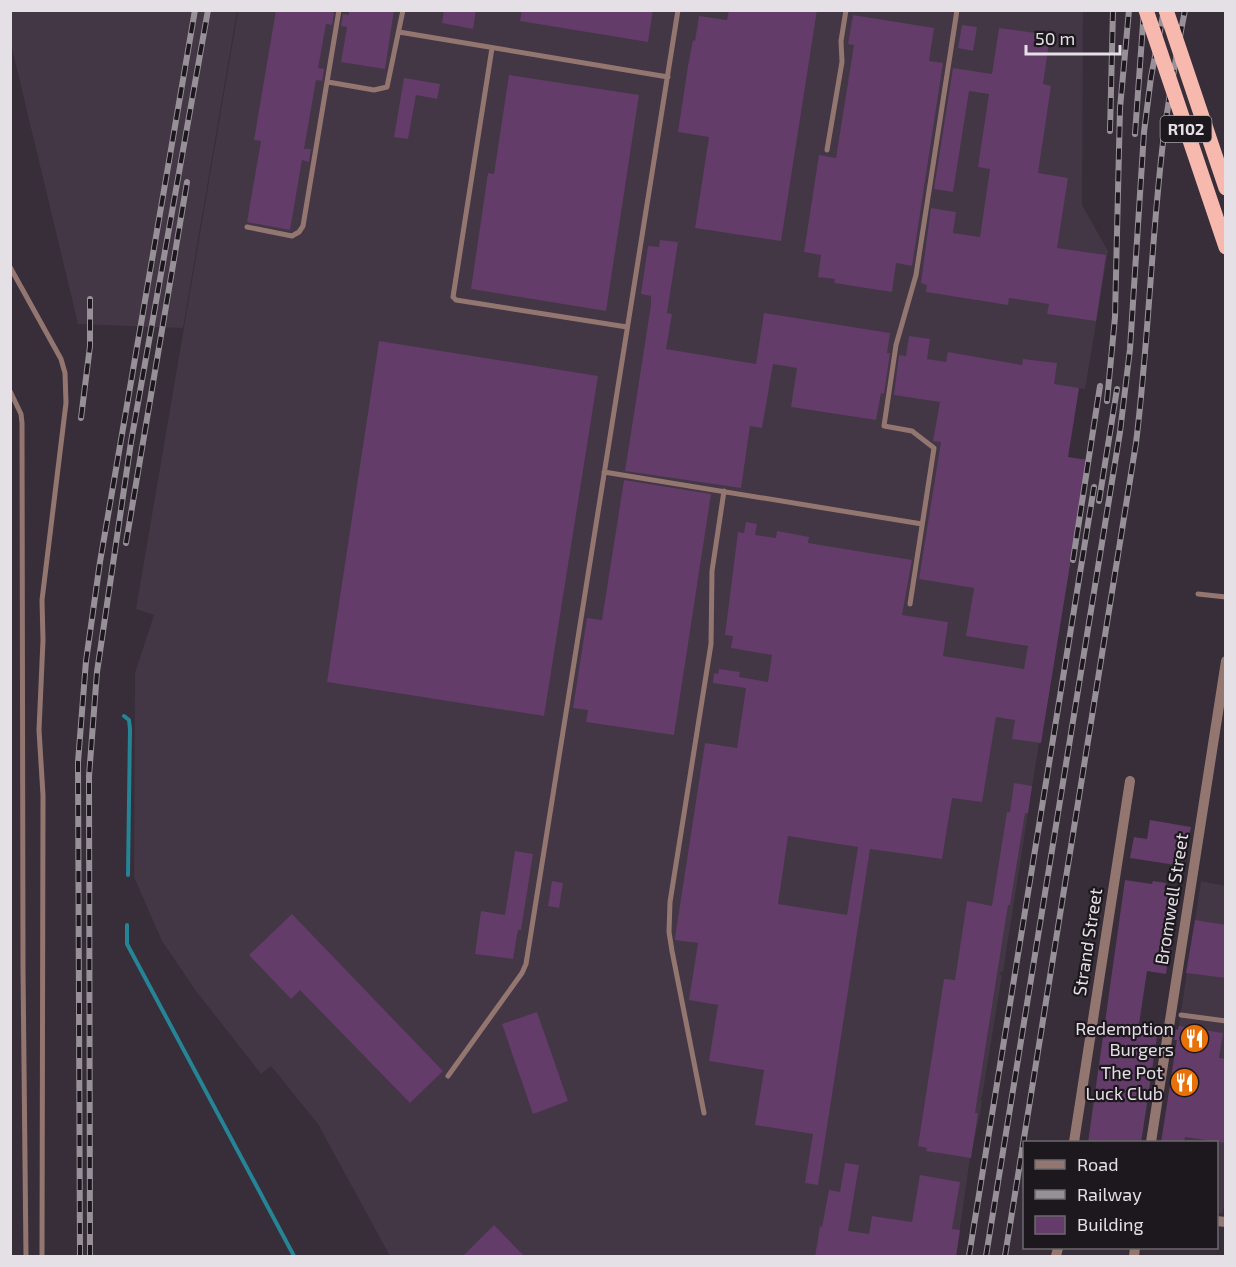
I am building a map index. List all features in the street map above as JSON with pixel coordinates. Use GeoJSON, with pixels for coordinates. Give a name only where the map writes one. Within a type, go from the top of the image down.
{"type":"FeatureCollection","features":[{"type":"Feature","properties":{"kind":"main road","name":"R102"},"geometry":{"type":"LineString","coordinates":[[1146,10],[1226,247]]}},
{"type":"Feature","properties":{"kind":"main road","name":"R102"},"geometry":{"type":"LineString","coordinates":[[1166,10],[1226,188]]}},
{"type":"Feature","properties":{"kind":"street","name":"Bromwell Street"},"geometry":{"type":"LineString","coordinates":[[1151,1141],[1226,661]]}},
{"type":"Feature","properties":{"kind":"street","name":"Strand Street"},"geometry":{"type":"LineString","coordinates":[[1074,1141],[1130,781]]}},
{"type":"Feature","properties":{"kind":"lane"},"geometry":{"type":"LineString","coordinates":[[247,226],[292,236],[303,226],[339,10]]}},
{"type":"Feature","properties":{"kind":"lane"},"geometry":{"type":"LineString","coordinates":[[328,82],[374,90],[387,87],[402,10]]}},
{"type":"Feature","properties":{"kind":"lane"},"geometry":{"type":"LineString","coordinates":[[448,1076],[522,973],[526,964],[678,10]]}},
{"type":"Feature","properties":{"kind":"lane"},"geometry":{"type":"LineString","coordinates":[[827,150],[842,62],[841,41],[846,10]]}},
{"type":"Feature","properties":{"kind":"lane"},"geometry":{"type":"LineString","coordinates":[[910,604],[934,448],[912,432],[884,426],[896,345],[916,275],[957,10]]}},
{"type":"Feature","properties":{"kind":"lane"},"geometry":{"type":"LineString","coordinates":[[399,32],[668,77]]}},
{"type":"Feature","properties":{"kind":"lane"},"geometry":{"type":"LineString","coordinates":[[492,48],[453,297],[456,300],[627,327]]}},
{"type":"Feature","properties":{"kind":"lane"},"geometry":{"type":"LineString","coordinates":[[10,267],[61,359],[66,386],[66,403],[42,600],[43,640],[39,701],[43,795],[42,1257]]}},
{"type":"Feature","properties":{"kind":"lane"},"geometry":{"type":"LineString","coordinates":[[10,391],[21,414],[22,423],[22,969],[26,1257]]}},
{"type":"Feature","properties":{"kind":"lane"},"geometry":{"type":"LineString","coordinates":[[604,472],[922,524]]}},
{"type":"Feature","properties":{"kind":"lane"},"geometry":{"type":"LineString","coordinates":[[704,1113],[672,951],[669,920],[711,644],[712,571],[724,491]]}},
{"type":"Feature","properties":{"kind":"lane"},"geometry":{"type":"LineString","coordinates":[[1198,594],[1226,597]]}},
{"type":"Feature","properties":{"kind":"lane"},"geometry":{"type":"LineString","coordinates":[[1181,1015],[1226,1021]]}},
{"type":"Feature","properties":{"kind":"shaded area"},"geometry":{"type":"Polygon","coordinates":[[[10,11],[237,11],[183,328],[78,324],[11,44],[10,11]]]}},
{"type":"Feature","properties":{"kind":"shaded area"},"geometry":{"type":"Polygon","coordinates":[[[238,11],[1083,11],[1082,205],[1108,251],[1085,389],[1079,388],[1068,457],[1087,460],[1003,972],[1000,972],[1002,975],[980,1099],[982,1100],[980,1114],[970,1158],[956,1256],[390,1256],[318,1124],[271,1066],[261,1074],[196,991],[162,941],[134,877],[135,673],[154,615],[136,609],[238,11]]]}},
{"type":"Feature","properties":{"kind":"shaded area"},"geometry":{"type":"Polygon","coordinates":[[[1201,881],[1225,886],[1226,1200],[1222,1213],[1218,1213],[1218,1141],[1161,1141],[1201,881]]]}},
{"type":"Feature","properties":{"kind":"building"},"geometry":{"type":"Polygon","coordinates":[[[276,10],[328,10],[334,13],[332,25],[326,24],[318,68],[324,69],[322,81],[316,80],[304,149],[311,149],[309,162],[302,160],[290,230],[247,222],[261,141],[254,140],[276,10]]]}},
{"type":"Feature","properties":{"kind":"building"},"geometry":{"type":"Polygon","coordinates":[[[349,10],[394,10],[385,69],[341,62],[347,27],[341,26],[343,14],[349,15],[349,10]]]}},
{"type":"Feature","properties":{"kind":"building"},"geometry":{"type":"Polygon","coordinates":[[[444,10],[476,10],[473,29],[442,23],[444,10]]]}},
{"type":"Feature","properties":{"kind":"building"},"geometry":{"type":"Polygon","coordinates":[[[522,10],[653,10],[648,42],[520,21],[522,10]]]}},
{"type":"Feature","properties":{"kind":"building"},"geometry":{"type":"Polygon","coordinates":[[[729,10],[817,10],[781,241],[695,228],[709,137],[678,132],[688,66],[699,16],[727,20],[729,10]]]}},
{"type":"Feature","properties":{"kind":"building"},"geometry":{"type":"Polygon","coordinates":[[[853,15],[934,28],[929,61],[943,63],[912,266],[896,263],[892,292],[834,283],[835,279],[818,277],[821,255],[804,252],[819,155],[836,158],[854,45],[848,44],[853,15]]]}},
{"type":"Feature","properties":{"kind":"building"},"geometry":{"type":"Polygon","coordinates":[[[962,25],[977,27],[973,51],[958,48],[962,25]]]}},
{"type":"Feature","properties":{"kind":"building"},"geometry":{"type":"Polygon","coordinates":[[[999,28],[1050,35],[1043,84],[1051,86],[1038,173],[1068,178],[1057,248],[1106,255],[1096,321],[1047,314],[1049,304],[1009,298],[1008,305],[926,292],[927,285],[921,283],[931,208],[956,212],[953,233],[980,237],[990,169],[978,167],[989,94],[969,91],[953,192],[934,189],[953,68],[992,74],[999,28]]]}},
{"type":"Feature","properties":{"kind":"building"},"geometry":{"type":"Polygon","coordinates":[[[509,75],[639,95],[606,311],[471,289],[488,173],[494,174],[509,75]]]}},
{"type":"Feature","properties":{"kind":"building"},"geometry":{"type":"Polygon","coordinates":[[[404,78],[440,84],[437,99],[416,95],[408,139],[394,137],[404,78]]]}},
{"type":"Feature","properties":{"kind":"building"},"geometry":{"type":"Polygon","coordinates":[[[660,240],[678,242],[667,313],[672,314],[666,349],[756,364],[764,313],[890,333],[887,353],[890,353],[884,394],[881,393],[876,420],[791,407],[797,368],[773,364],[762,428],[750,426],[741,488],[625,471],[651,305],[651,296],[641,294],[648,246],[659,247],[660,240]]]}},
{"type":"Feature","properties":{"kind":"building"},"geometry":{"type":"Polygon","coordinates":[[[909,336],[930,339],[927,359],[946,362],[948,352],[1022,365],[1023,359],[1057,363],[1054,384],[1079,388],[1068,457],[1087,460],[1041,743],[1012,739],[1015,720],[996,717],[982,802],[952,798],[942,859],[870,849],[818,1185],[805,1183],[813,1134],[755,1125],[764,1070],[709,1061],[718,1005],[689,1000],[698,943],[675,940],[675,938],[705,743],[737,748],[746,688],[713,683],[714,673],[718,674],[719,669],[740,672],[739,677],[768,682],[772,655],[731,648],[733,636],[725,635],[738,532],[744,533],[746,522],[757,524],[755,535],[776,538],[777,531],[809,537],[808,543],[912,560],[902,615],[948,622],[943,656],[1024,669],[1028,646],[966,636],[974,588],[919,579],[941,442],[933,441],[940,402],[894,395],[899,355],[906,356],[909,336]],[[788,836],[778,904],[847,915],[858,847],[788,836]]]}},
{"type":"Feature","properties":{"kind":"building"},"geometry":{"type":"Polygon","coordinates":[[[379,341],[598,376],[544,716],[327,682],[379,341]]]}},
{"type":"Feature","properties":{"kind":"building"},"geometry":{"type":"Polygon","coordinates":[[[624,480],[711,494],[674,735],[586,722],[588,710],[573,708],[587,618],[602,620],[624,480]]]}},
{"type":"Feature","properties":{"kind":"building"},"geometry":{"type":"Polygon","coordinates":[[[1014,783],[1032,786],[1028,813],[1025,813],[1010,905],[1008,905],[975,1113],[978,1113],[971,1158],[926,1151],[927,1148],[918,1146],[944,979],[955,980],[967,901],[992,906],[1014,783]]]}},
{"type":"Feature","properties":{"kind":"building"},"geometry":{"type":"Polygon","coordinates":[[[1150,820],[1191,827],[1182,866],[1130,858],[1134,837],[1147,839],[1150,820]]]}},
{"type":"Feature","properties":{"kind":"building"},"geometry":{"type":"Polygon","coordinates":[[[515,851],[533,854],[521,930],[518,930],[513,959],[475,954],[481,911],[505,915],[515,851]]]}},
{"type":"Feature","properties":{"kind":"building"},"geometry":{"type":"Polygon","coordinates":[[[1125,880],[1152,884],[1153,881],[1166,883],[1165,887],[1178,889],[1166,974],[1147,971],[1139,1024],[1161,1027],[1160,1038],[1157,1037],[1141,1141],[1088,1141],[1125,880]]]}},
{"type":"Feature","properties":{"kind":"building"},"geometry":{"type":"Polygon","coordinates":[[[552,881],[563,883],[559,908],[548,906],[552,881]]]}},
{"type":"Feature","properties":{"kind":"building"},"geometry":{"type":"Polygon","coordinates":[[[292,914],[443,1071],[410,1103],[300,990],[291,999],[249,955],[292,914]]]}},
{"type":"Feature","properties":{"kind":"building"},"geometry":{"type":"Polygon","coordinates":[[[1195,920],[1226,925],[1226,978],[1186,973],[1195,920]]]}},
{"type":"Feature","properties":{"kind":"building"},"geometry":{"type":"Polygon","coordinates":[[[537,1012],[568,1101],[533,1114],[502,1024],[537,1012]]]}},
{"type":"Feature","properties":{"kind":"building"},"geometry":{"type":"Polygon","coordinates":[[[1179,1026],[1223,1033],[1219,1058],[1226,1059],[1226,1143],[1185,1137],[1184,1141],[1161,1141],[1177,1040],[1174,1040],[1176,1029],[1178,1030],[1179,1026]]]}},
{"type":"Feature","properties":{"kind":"building"},"geometry":{"type":"Polygon","coordinates":[[[845,1163],[859,1165],[848,1231],[869,1234],[872,1216],[912,1222],[920,1175],[960,1182],[952,1229],[960,1230],[956,1257],[815,1257],[829,1190],[840,1192],[845,1163]]]}},
{"type":"Feature","properties":{"kind":"building"},"geometry":{"type":"Polygon","coordinates":[[[494,1225],[525,1257],[462,1257],[494,1225]]]}},
{"type":"Feature","properties":{"kind":"waterway"},"geometry":{"type":"LineString","coordinates":[[124,716],[129,720],[130,729],[128,875]]}},
{"type":"Feature","properties":{"kind":"waterway"},"geometry":{"type":"LineString","coordinates":[[127,925],[127,944],[294,1256]]}},
{"type":"Feature","properties":{"kind":"railway"},"geometry":{"type":"LineString","coordinates":[[80,1256],[78,762],[86,661],[100,562],[195,10]]}},
{"type":"Feature","properties":{"kind":"railway"},"geometry":{"type":"LineString","coordinates":[[90,1256],[89,776],[97,672],[131,442],[208,10]]}},
{"type":"Feature","properties":{"kind":"railway"},"geometry":{"type":"LineString","coordinates":[[1110,131],[1113,10]]}},
{"type":"Feature","properties":{"kind":"railway"},"geometry":{"type":"LineString","coordinates":[[1107,401],[1115,317],[1120,108],[1129,10]]}},
{"type":"Feature","properties":{"kind":"railway"},"geometry":{"type":"LineString","coordinates":[[1135,134],[1144,10]]}},
{"type":"Feature","properties":{"kind":"railway"},"geometry":{"type":"LineString","coordinates":[[986,1256],[1120,432],[1130,349],[1144,132],[1151,77],[1164,10]]}},
{"type":"Feature","properties":{"kind":"railway"},"geometry":{"type":"LineString","coordinates":[[1024,1141],[1136,443],[1162,151],[1185,10]]}},
{"type":"Feature","properties":{"kind":"railway"},"geometry":{"type":"LineString","coordinates":[[126,543],[187,182]]}},
{"type":"Feature","properties":{"kind":"railway"},"geometry":{"type":"LineString","coordinates":[[81,418],[90,346],[90,299]]}},
{"type":"Feature","properties":{"kind":"railway"},"geometry":{"type":"LineString","coordinates":[[1073,560],[1100,386]]}},
{"type":"Feature","properties":{"kind":"railway"},"geometry":{"type":"LineString","coordinates":[[1099,501],[1117,389]]}},
{"type":"Feature","properties":{"kind":"railway"},"geometry":{"type":"LineString","coordinates":[[969,1256],[1094,487]]}},
{"type":"Feature","properties":{"kind":"railway"},"geometry":{"type":"LineString","coordinates":[[1005,1256],[1023,1144]]}},
{"type":"Feature","properties":{"kind":"place","name":"Redemption Burgers"},"geometry":{"type":"Point","coordinates":[1195,1039]}},
{"type":"Feature","properties":{"kind":"place","name":"The Pot Luck Club"},"geometry":{"type":"Point","coordinates":[1184,1083]}}]}
